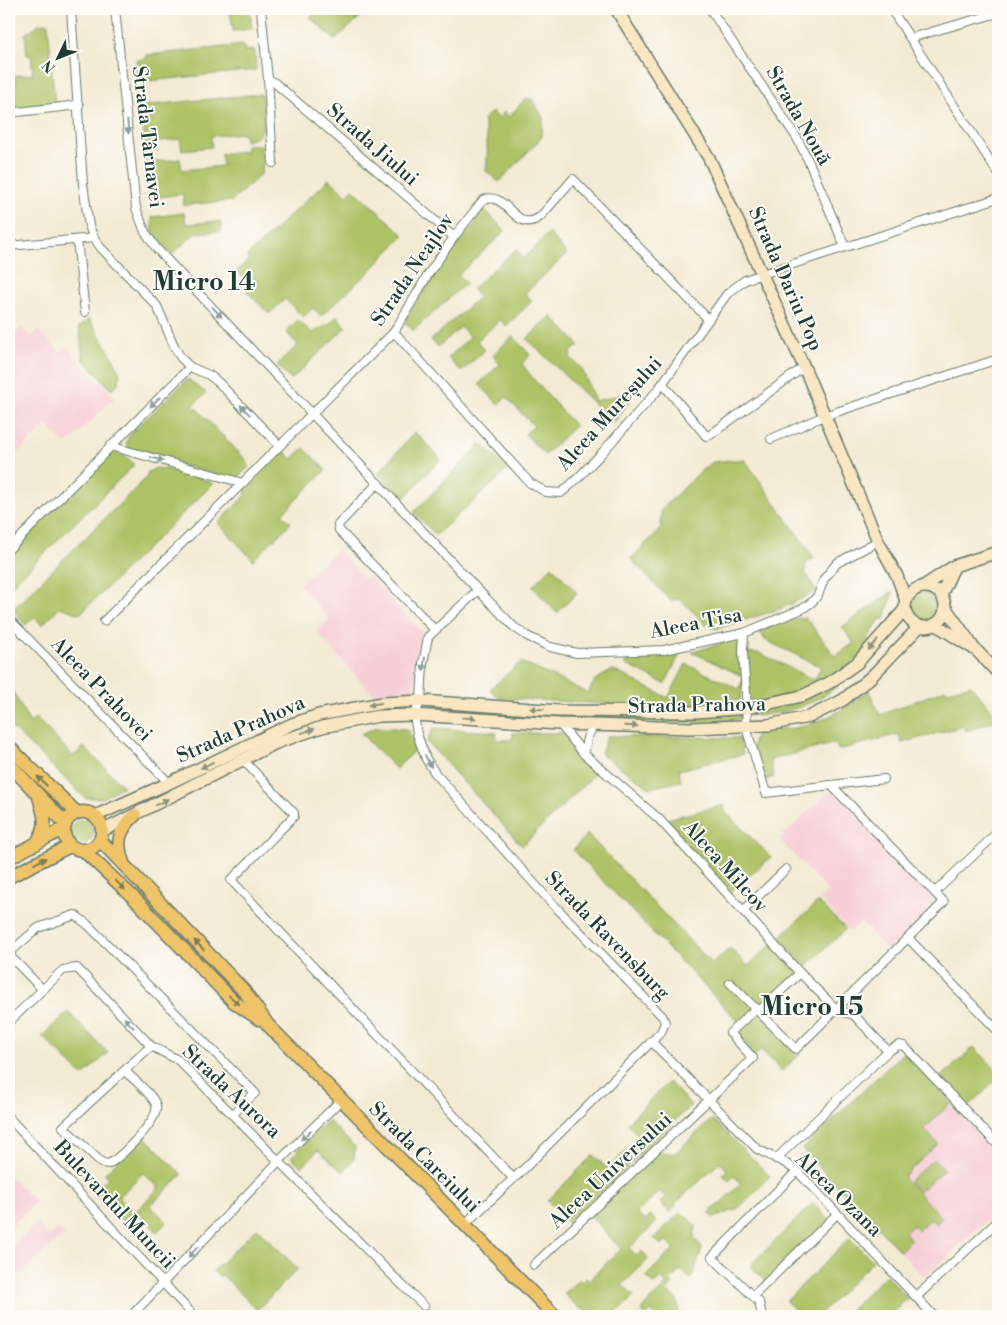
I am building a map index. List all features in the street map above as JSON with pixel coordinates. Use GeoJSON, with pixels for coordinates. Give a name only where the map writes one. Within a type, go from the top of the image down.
{"type":"FeatureCollection","features":[{"type":"Feature","properties":{"kind":"main road"},"geometry":{"type":"LineString","coordinates":[[9,747],[77,813]]}},
{"type":"Feature","properties":{"kind":"main road"},"geometry":{"type":"LineString","coordinates":[[9,764],[38,794],[64,826],[64,838],[70,846],[84,851],[96,846],[101,836],[100,821],[95,816],[89,813],[77,813],[71,816],[64,826],[9,858]]}},
{"type":"Feature","properties":{"kind":"main road"},"geometry":{"type":"LineString","coordinates":[[36,844],[43,833],[46,822],[38,794]]}},
{"type":"Feature","properties":{"kind":"main road"},"geometry":{"type":"LineString","coordinates":[[125,868],[120,852],[120,836],[123,828],[135,815]]}},
{"type":"Feature","properties":{"kind":"main road","name":"Strada Careiului"},"geometry":{"type":"LineString","coordinates":[[101,836],[125,868],[245,992],[268,1025],[555,1316]]}},
{"type":"Feature","properties":{"kind":"main road"},"geometry":{"type":"LineString","coordinates":[[9,876],[70,846]]}},
{"type":"Feature","properties":{"kind":"main road","name":"Strada Careiului"},"geometry":{"type":"LineString","coordinates":[[84,851],[133,897],[234,1002],[268,1025]]}},
{"type":"Feature","properties":{"kind":"street"},"geometry":{"type":"LineString","coordinates":[[71,9],[83,184],[89,226],[94,238],[101,248],[158,306],[175,348],[190,367],[218,382],[279,445]]}},
{"type":"Feature","properties":{"kind":"street","name":"Strada Târnavei"},"geometry":{"type":"LineString","coordinates":[[115,9],[136,208],[145,232],[156,248],[312,414]]}},
{"type":"Feature","properties":{"kind":"street"},"geometry":{"type":"LineString","coordinates":[[261,9],[268,79],[273,164]]}},
{"type":"Feature","properties":{"kind":"street","name":"Strada Dariu Pop"},"geometry":{"type":"LineString","coordinates":[[616,9],[709,158],[804,367],[878,541],[897,576],[905,605]]}},
{"type":"Feature","properties":{"kind":"street","name":"Strada Nouă"},"geometry":{"type":"LineString","coordinates":[[710,9],[797,138],[845,247]]}},
{"type":"Feature","properties":{"kind":"street"},"geometry":{"type":"LineString","coordinates":[[891,9],[998,173]]}},
{"type":"Feature","properties":{"kind":"street"},"geometry":{"type":"LineString","coordinates":[[910,38],[998,13]]}},
{"type":"Feature","properties":{"kind":"street","name":"Strada Jiului"},"geometry":{"type":"LineString","coordinates":[[268,79],[275,82],[454,237]]}},
{"type":"Feature","properties":{"kind":"street"},"geometry":{"type":"LineString","coordinates":[[9,113],[79,105]]}},
{"type":"Feature","properties":{"kind":"street","name":"Strada Neajlov"},"geometry":{"type":"LineString","coordinates":[[104,621],[394,332],[429,273],[454,237],[477,205],[490,197],[498,199],[517,217],[530,222],[536,220],[573,179],[708,319]]}},
{"type":"Feature","properties":{"kind":"street","name":"Aleea Mureșului"},"geometry":{"type":"LineString","coordinates":[[394,332],[530,482],[546,492],[561,493],[577,479],[663,384],[708,319],[735,286],[762,274],[998,198]]}},
{"type":"Feature","properties":{"kind":"street"},"geometry":{"type":"LineString","coordinates":[[9,246],[94,238]]}},
{"type":"Feature","properties":{"kind":"street"},"geometry":{"type":"LineString","coordinates":[[77,240],[85,312]]}},
{"type":"Feature","properties":{"kind":"street"},"geometry":{"type":"LineString","coordinates":[[771,439],[824,416],[998,359]]}},
{"type":"Feature","properties":{"kind":"street"},"geometry":{"type":"LineString","coordinates":[[9,549],[190,367]]}},
{"type":"Feature","properties":{"kind":"street"},"geometry":{"type":"LineString","coordinates":[[663,384],[706,436],[804,367]]}},
{"type":"Feature","properties":{"kind":"street","name":"Aleea Tisa"},"geometry":{"type":"LineString","coordinates":[[312,414],[514,627],[550,647],[577,653],[664,650],[744,633],[802,609],[818,595],[824,579],[837,563],[878,541]]}},
{"type":"Feature","properties":{"kind":"street"},"geometry":{"type":"LineString","coordinates":[[110,446],[243,483]]}},
{"type":"Feature","properties":{"kind":"street"},"geometry":{"type":"LineString","coordinates":[[378,483],[338,525],[339,530],[435,630]]}},
{"type":"Feature","properties":{"kind":"street"},"geometry":{"type":"LineString","coordinates":[[945,607],[941,620],[928,627],[913,623],[908,617],[905,605],[909,594],[954,566],[998,552]]}},
{"type":"Feature","properties":{"kind":"street"},"geometry":{"type":"LineString","coordinates":[[941,594],[954,566]]}},
{"type":"Feature","properties":{"kind":"street","name":"Strada Dariu Pop"},"geometry":{"type":"LineString","coordinates":[[897,576],[918,588]]}},
{"type":"Feature","properties":{"kind":"street"},"geometry":{"type":"LineString","coordinates":[[918,588],[929,586],[941,594],[945,607],[976,650]]}},
{"type":"Feature","properties":{"kind":"street"},"geometry":{"type":"LineString","coordinates":[[414,715],[421,701],[428,638],[478,590]]}},
{"type":"Feature","properties":{"kind":"street","name":"Strada Prahova"},"geometry":{"type":"LineString","coordinates":[[95,816],[169,784],[292,724],[319,715],[382,703],[421,701],[559,711],[697,712],[747,708],[802,696],[829,683],[857,663],[905,605]]}},
{"type":"Feature","properties":{"kind":"street","name":"Aleea Prahovei"},"geometry":{"type":"LineString","coordinates":[[9,619],[169,784]]}},
{"type":"Feature","properties":{"kind":"street"},"geometry":{"type":"LineString","coordinates":[[936,624],[976,650],[997,670]]}},
{"type":"Feature","properties":{"kind":"street","name":"Strada Prahova"},"geometry":{"type":"LineString","coordinates":[[101,836],[135,815],[290,738],[322,727],[379,716],[414,715],[559,724],[690,728],[768,725],[809,717],[843,700],[871,677],[920,626]]}},
{"type":"Feature","properties":{"kind":"street"},"geometry":{"type":"LineString","coordinates":[[744,633],[746,727],[766,793],[884,779]]}},
{"type":"Feature","properties":{"kind":"street"},"geometry":{"type":"LineString","coordinates":[[559,711],[559,724]]}},
{"type":"Feature","properties":{"kind":"street","name":"Strada Ravensburg"},"geometry":{"type":"LineString","coordinates":[[414,715],[426,759],[434,773],[549,900],[663,1017],[665,1022],[664,1027],[651,1041],[464,1225]]}},
{"type":"Feature","properties":{"kind":"street","name":"Aleea Milcov"},"geometry":{"type":"LineString","coordinates":[[559,724],[584,754],[659,819],[800,973],[837,1010],[854,1015],[888,1051]]}},
{"type":"Feature","properties":{"kind":"street"},"geometry":{"type":"LineString","coordinates":[[584,754],[587,738],[594,725]]}},
{"type":"Feature","properties":{"kind":"street"},"geometry":{"type":"LineString","coordinates":[[243,760],[294,813],[294,816],[231,880],[513,1178]]}},
{"type":"Feature","properties":{"kind":"street"},"geometry":{"type":"LineString","coordinates":[[730,983],[796,1049],[944,902],[831,785]]}},
{"type":"Feature","properties":{"kind":"street"},"geometry":{"type":"LineString","coordinates":[[935,892],[998,832]]}},
{"type":"Feature","properties":{"kind":"street"},"geometry":{"type":"LineString","coordinates":[[744,910],[786,869]]}},
{"type":"Feature","properties":{"kind":"street"},"geometry":{"type":"LineString","coordinates":[[42,989],[9,954],[38,928],[75,915],[87,924],[255,1093],[233,1114]]}},
{"type":"Feature","properties":{"kind":"street"},"geometry":{"type":"LineString","coordinates":[[908,938],[998,1031]]}},
{"type":"Feature","properties":{"kind":"street","name":"Strada Aurora"},"geometry":{"type":"LineString","coordinates":[[9,1022],[63,970],[77,968],[151,1046],[178,1060],[424,1306]]}},
{"type":"Feature","properties":{"kind":"street"},"geometry":{"type":"LineString","coordinates":[[757,1010],[800,973]]}},
{"type":"Feature","properties":{"kind":"street","name":"Aleea Universului"},"geometry":{"type":"LineString","coordinates":[[534,1265],[753,1058],[730,1033],[757,1010]]}},
{"type":"Feature","properties":{"kind":"street","name":"Aleea Ozana"},"geometry":{"type":"LineString","coordinates":[[651,1041],[757,1149],[797,1171],[933,1316]]}},
{"type":"Feature","properties":{"kind":"street"},"geometry":{"type":"LineString","coordinates":[[776,1159],[888,1051],[898,1044],[904,1046],[998,1145]]}},
{"type":"Feature","properties":{"kind":"street"},"geometry":{"type":"LineString","coordinates":[[125,1070],[156,1104],[156,1111],[150,1124],[120,1154],[109,1164],[102,1163],[64,1127],[125,1070],[151,1046]]}},
{"type":"Feature","properties":{"kind":"street"},"geometry":{"type":"LineString","coordinates":[[131,1316],[279,1161],[341,1100]]}},
{"type":"Feature","properties":{"kind":"street","name":"Bulevardul Muncii"},"geometry":{"type":"LineString","coordinates":[[9,1118],[194,1316]]}},
{"type":"Feature","properties":{"kind":"street"},"geometry":{"type":"LineString","coordinates":[[762,1316],[759,1302],[712,1257],[797,1171]]}},
{"type":"Feature","properties":{"kind":"street"},"geometry":{"type":"LineString","coordinates":[[753,1296],[837,1214]]}},
{"type":"Feature","properties":{"kind":"street"},"geometry":{"type":"LineString","coordinates":[[916,1297],[998,1221]]}},
{"type":"Feature","properties":{"kind":"shaded area"},"geometry":{"type":"Polygon","coordinates":[[[22,327],[31,337],[38,330],[60,352],[66,347],[115,398],[66,445],[47,425],[10,460],[9,339],[22,327]]]}},
{"type":"Feature","properties":{"kind":"shaded area"},"geometry":{"type":"Polygon","coordinates":[[[337,550],[365,579],[369,576],[425,636],[413,693],[376,695],[367,688],[317,632],[330,619],[299,585],[337,550]]]}},
{"type":"Feature","properties":{"kind":"shaded area"},"geometry":{"type":"Polygon","coordinates":[[[832,789],[939,903],[888,951],[861,922],[850,932],[820,899],[828,891],[779,839],[832,789]]]}},
{"type":"Feature","properties":{"kind":"shaded area"},"geometry":{"type":"Polygon","coordinates":[[[903,1053],[998,1154],[998,1209],[925,1278],[802,1149],[903,1053]]]}},
{"type":"Feature","properties":{"kind":"shaded area"},"geometry":{"type":"Polygon","coordinates":[[[9,1175],[36,1202],[9,1229],[9,1175]]]}},
{"type":"Feature","properties":{"kind":"shaded area"},"geometry":{"type":"Polygon","coordinates":[[[37,1222],[48,1237],[56,1229],[65,1234],[9,1283],[9,1250],[37,1222]]]}},
{"type":"Feature","properties":{"kind":"green space"},"geometry":{"type":"Polygon","coordinates":[[[230,9],[250,9],[252,29],[233,31],[230,9]]]}},
{"type":"Feature","properties":{"kind":"green space"},"geometry":{"type":"Polygon","coordinates":[[[318,9],[369,9],[335,40],[310,17],[318,9]]]}},
{"type":"Feature","properties":{"kind":"green space"},"geometry":{"type":"Polygon","coordinates":[[[48,23],[55,107],[9,113],[9,76],[33,74],[31,55],[27,55],[25,34],[39,24],[48,23]]]}},
{"type":"Feature","properties":{"kind":"green space"},"geometry":{"type":"Polygon","coordinates":[[[244,45],[245,51],[255,50],[256,70],[139,82],[136,60],[146,59],[147,55],[244,45]]]}},
{"type":"Feature","properties":{"kind":"green space"},"geometry":{"type":"Polygon","coordinates":[[[262,95],[264,124],[259,135],[253,139],[245,141],[244,133],[211,136],[212,147],[182,150],[180,139],[144,143],[142,106],[262,95]]]}},
{"type":"Feature","properties":{"kind":"green space"},"geometry":{"type":"Polygon","coordinates":[[[525,99],[532,99],[543,118],[542,137],[499,182],[486,171],[487,145],[483,120],[492,112],[499,118],[504,112],[509,117],[525,99]]]}},
{"type":"Feature","properties":{"kind":"green space"},"geometry":{"type":"Polygon","coordinates":[[[246,145],[257,145],[264,150],[261,174],[232,201],[184,205],[183,194],[151,198],[146,163],[180,159],[182,170],[222,166],[221,154],[246,151],[246,145]]]}},
{"type":"Feature","properties":{"kind":"green space"},"geometry":{"type":"Polygon","coordinates":[[[329,179],[347,195],[353,189],[404,235],[370,271],[321,316],[313,308],[303,317],[285,299],[269,314],[246,291],[251,287],[237,271],[249,259],[247,256],[329,179]]]}},
{"type":"Feature","properties":{"kind":"green space"},"geometry":{"type":"Polygon","coordinates":[[[484,209],[505,231],[458,275],[466,283],[413,331],[404,321],[450,251],[475,224],[478,214],[484,209]]]}},
{"type":"Feature","properties":{"kind":"green space"},"geometry":{"type":"Polygon","coordinates":[[[184,213],[186,224],[220,221],[222,231],[196,233],[171,255],[153,233],[152,217],[184,213]]]}},
{"type":"Feature","properties":{"kind":"green space"},"geometry":{"type":"Polygon","coordinates":[[[549,233],[567,254],[525,293],[532,301],[506,326],[500,320],[477,341],[485,350],[461,372],[448,358],[470,337],[461,327],[438,347],[431,340],[479,297],[472,289],[516,249],[524,258],[549,233]]]}},
{"type":"Feature","properties":{"kind":"green space"},"geometry":{"type":"Polygon","coordinates":[[[337,316],[346,327],[291,380],[277,365],[298,345],[286,332],[298,320],[312,333],[329,324],[337,316]]]}},
{"type":"Feature","properties":{"kind":"green space"},"geometry":{"type":"Polygon","coordinates":[[[551,316],[579,345],[572,351],[570,357],[582,369],[595,401],[617,396],[629,390],[631,399],[614,423],[527,339],[551,316]]]}},
{"type":"Feature","properties":{"kind":"green space"},"geometry":{"type":"Polygon","coordinates":[[[89,319],[119,370],[119,380],[112,390],[83,359],[79,327],[89,319]]]}},
{"type":"Feature","properties":{"kind":"green space"},"geometry":{"type":"Polygon","coordinates":[[[513,336],[530,355],[522,364],[575,426],[545,455],[525,434],[534,426],[506,397],[498,404],[479,384],[500,364],[493,355],[513,336]]]}},
{"type":"Feature","properties":{"kind":"green space"},"geometry":{"type":"Polygon","coordinates":[[[188,379],[206,393],[193,405],[247,461],[249,467],[235,480],[130,451],[126,442],[132,432],[188,379]]]}},
{"type":"Feature","properties":{"kind":"green space"},"geometry":{"type":"Polygon","coordinates":[[[415,432],[441,459],[402,500],[378,473],[415,432]]]}},
{"type":"Feature","properties":{"kind":"green space"},"geometry":{"type":"Polygon","coordinates":[[[481,444],[509,469],[436,535],[414,512],[481,444]]]}},
{"type":"Feature","properties":{"kind":"green space"},"geometry":{"type":"Polygon","coordinates":[[[279,445],[292,459],[304,448],[326,470],[282,514],[291,523],[253,560],[218,523],[246,495],[243,483],[279,445]]]}},
{"type":"Feature","properties":{"kind":"green space"},"geometry":{"type":"Polygon","coordinates":[[[111,453],[127,458],[134,465],[9,588],[9,554],[111,453]]]}},
{"type":"Feature","properties":{"kind":"green space"},"geometry":{"type":"Polygon","coordinates":[[[745,460],[814,558],[806,563],[805,571],[816,591],[783,608],[717,629],[707,626],[680,599],[670,600],[631,559],[661,528],[661,510],[701,471],[713,462],[745,460]]]}},
{"type":"Feature","properties":{"kind":"green space"},"geometry":{"type":"Polygon","coordinates":[[[156,468],[186,473],[213,484],[80,614],[60,607],[42,625],[35,618],[25,625],[13,609],[146,478],[148,472],[156,468]]]}},
{"type":"Feature","properties":{"kind":"green space"},"geometry":{"type":"Polygon","coordinates":[[[552,566],[577,593],[557,613],[532,586],[552,566]]]}},
{"type":"Feature","properties":{"kind":"green space"},"geometry":{"type":"Polygon","coordinates":[[[893,591],[885,619],[880,619],[868,638],[874,645],[829,683],[755,706],[745,691],[744,681],[740,700],[660,707],[499,698],[490,689],[521,662],[588,693],[595,680],[613,670],[668,698],[686,664],[739,689],[744,677],[692,652],[740,638],[743,666],[743,652],[759,653],[814,680],[821,667],[765,640],[759,631],[789,619],[806,618],[835,656],[854,643],[842,627],[893,591]]]}},
{"type":"Feature","properties":{"kind":"green space"},"geometry":{"type":"Polygon","coordinates":[[[925,592],[935,597],[940,607],[935,617],[925,622],[915,617],[910,607],[915,597],[925,592]]]}},
{"type":"Feature","properties":{"kind":"green space"},"geometry":{"type":"Polygon","coordinates":[[[681,652],[665,684],[625,664],[631,654],[665,656],[681,652]]]}},
{"type":"Feature","properties":{"kind":"green space"},"geometry":{"type":"Polygon","coordinates":[[[835,685],[838,686],[828,693],[799,707],[756,716],[756,710],[835,685]]]}},
{"type":"Feature","properties":{"kind":"green space"},"geometry":{"type":"Polygon","coordinates":[[[971,685],[998,719],[966,731],[963,726],[902,743],[899,734],[838,750],[836,743],[770,760],[774,777],[762,781],[753,745],[757,734],[764,730],[794,728],[824,719],[853,702],[868,689],[880,715],[946,689],[948,691],[971,685]]]}},
{"type":"Feature","properties":{"kind":"green space"},"geometry":{"type":"Polygon","coordinates":[[[9,688],[30,723],[36,718],[73,756],[84,747],[123,786],[103,798],[85,798],[9,725],[9,688]]]}},
{"type":"Feature","properties":{"kind":"green space"},"geometry":{"type":"Polygon","coordinates":[[[434,706],[542,712],[541,718],[432,711],[434,706]]]}},
{"type":"Feature","properties":{"kind":"green space"},"geometry":{"type":"Polygon","coordinates":[[[741,713],[741,719],[705,722],[567,719],[567,715],[673,718],[741,713]]]}},
{"type":"Feature","properties":{"kind":"green space"},"geometry":{"type":"Polygon","coordinates":[[[377,727],[407,729],[414,741],[415,750],[396,769],[361,734],[377,727]]]}},
{"type":"Feature","properties":{"kind":"green space"},"geometry":{"type":"Polygon","coordinates":[[[433,728],[496,732],[497,740],[512,740],[513,733],[563,733],[600,769],[522,846],[427,742],[433,728]]]}},
{"type":"Feature","properties":{"kind":"green space"},"geometry":{"type":"Polygon","coordinates":[[[607,736],[740,738],[743,754],[679,770],[681,781],[650,788],[601,754],[607,736]]]}},
{"type":"Feature","properties":{"kind":"green space"},"geometry":{"type":"Polygon","coordinates":[[[724,805],[725,812],[771,857],[730,892],[664,822],[667,819],[724,805]]]}},
{"type":"Feature","properties":{"kind":"green space"},"geometry":{"type":"Polygon","coordinates":[[[81,820],[90,823],[93,832],[90,841],[81,844],[72,841],[69,832],[72,823],[81,820]]]}},
{"type":"Feature","properties":{"kind":"green space"},"geometry":{"type":"Polygon","coordinates":[[[587,834],[712,964],[730,948],[748,966],[818,902],[846,929],[759,1011],[800,1054],[782,1071],[761,1050],[753,1058],[730,1033],[740,1023],[573,850],[587,834]]]}},
{"type":"Feature","properties":{"kind":"green space"},"geometry":{"type":"Polygon","coordinates":[[[68,1012],[108,1053],[83,1076],[42,1036],[68,1012]]]}},
{"type":"Feature","properties":{"kind":"green space"},"geometry":{"type":"Polygon","coordinates":[[[974,1047],[998,1072],[998,1078],[965,1110],[937,1081],[974,1047]]]}},
{"type":"Feature","properties":{"kind":"green space"},"geometry":{"type":"Polygon","coordinates":[[[903,1053],[951,1103],[924,1129],[938,1144],[903,1177],[942,1218],[936,1224],[931,1218],[918,1230],[913,1225],[905,1233],[911,1240],[900,1251],[802,1149],[903,1053]]]}},
{"type":"Feature","properties":{"kind":"green space"},"geometry":{"type":"Polygon","coordinates":[[[669,1082],[691,1105],[569,1224],[547,1201],[593,1155],[608,1169],[640,1137],[627,1123],[669,1082]]]}},
{"type":"Feature","properties":{"kind":"green space"},"geometry":{"type":"Polygon","coordinates":[[[712,1119],[770,1176],[739,1208],[714,1218],[709,1213],[741,1184],[734,1176],[729,1181],[722,1174],[727,1170],[720,1162],[675,1204],[676,1206],[669,1212],[660,1203],[666,1197],[659,1191],[637,1213],[645,1221],[650,1215],[657,1222],[629,1248],[637,1256],[642,1251],[649,1259],[622,1285],[634,1296],[613,1316],[593,1316],[586,1310],[579,1308],[564,1294],[579,1279],[582,1282],[586,1278],[589,1280],[621,1249],[589,1214],[656,1151],[674,1154],[712,1119]]]}},
{"type":"Feature","properties":{"kind":"green space"},"geometry":{"type":"Polygon","coordinates":[[[328,1120],[355,1147],[354,1158],[343,1172],[318,1150],[302,1167],[291,1157],[328,1120]]]}},
{"type":"Feature","properties":{"kind":"green space"},"geometry":{"type":"Polygon","coordinates":[[[143,1135],[182,1175],[150,1206],[167,1222],[157,1232],[136,1211],[159,1188],[143,1173],[119,1197],[140,1218],[131,1229],[93,1192],[108,1178],[105,1173],[143,1135]]]}},
{"type":"Feature","properties":{"kind":"green space"},"geometry":{"type":"Polygon","coordinates":[[[934,1159],[944,1169],[919,1192],[909,1181],[934,1159]]]}},
{"type":"Feature","properties":{"kind":"green space"},"geometry":{"type":"Polygon","coordinates":[[[813,1203],[830,1221],[767,1283],[750,1266],[813,1203]]]}},
{"type":"Feature","properties":{"kind":"green space"},"geometry":{"type":"Polygon","coordinates":[[[681,1212],[696,1226],[694,1238],[702,1248],[693,1276],[690,1279],[681,1270],[670,1281],[673,1284],[667,1291],[677,1299],[680,1316],[656,1316],[651,1311],[646,1316],[641,1310],[667,1284],[661,1278],[654,1284],[646,1276],[674,1249],[666,1241],[661,1245],[654,1238],[681,1212]]]}},
{"type":"Feature","properties":{"kind":"green space"},"geometry":{"type":"Polygon","coordinates":[[[257,1228],[298,1269],[257,1310],[222,1275],[219,1277],[213,1271],[257,1228]]]}},
{"type":"Feature","properties":{"kind":"green space"},"geometry":{"type":"Polygon","coordinates":[[[850,1238],[873,1261],[818,1316],[801,1316],[786,1301],[850,1238]]]}},
{"type":"Feature","properties":{"kind":"green space"},"geometry":{"type":"Polygon","coordinates":[[[886,1275],[908,1298],[889,1316],[844,1316],[886,1275]]]}},
{"type":"Feature","properties":{"kind":"district","name":"Micro 14"},"geometry":{"type":"Point","coordinates":[204,282]}},
{"type":"Feature","properties":{"kind":"district","name":"Micro 15"},"geometry":{"type":"Point","coordinates":[812,1007]}}]}
